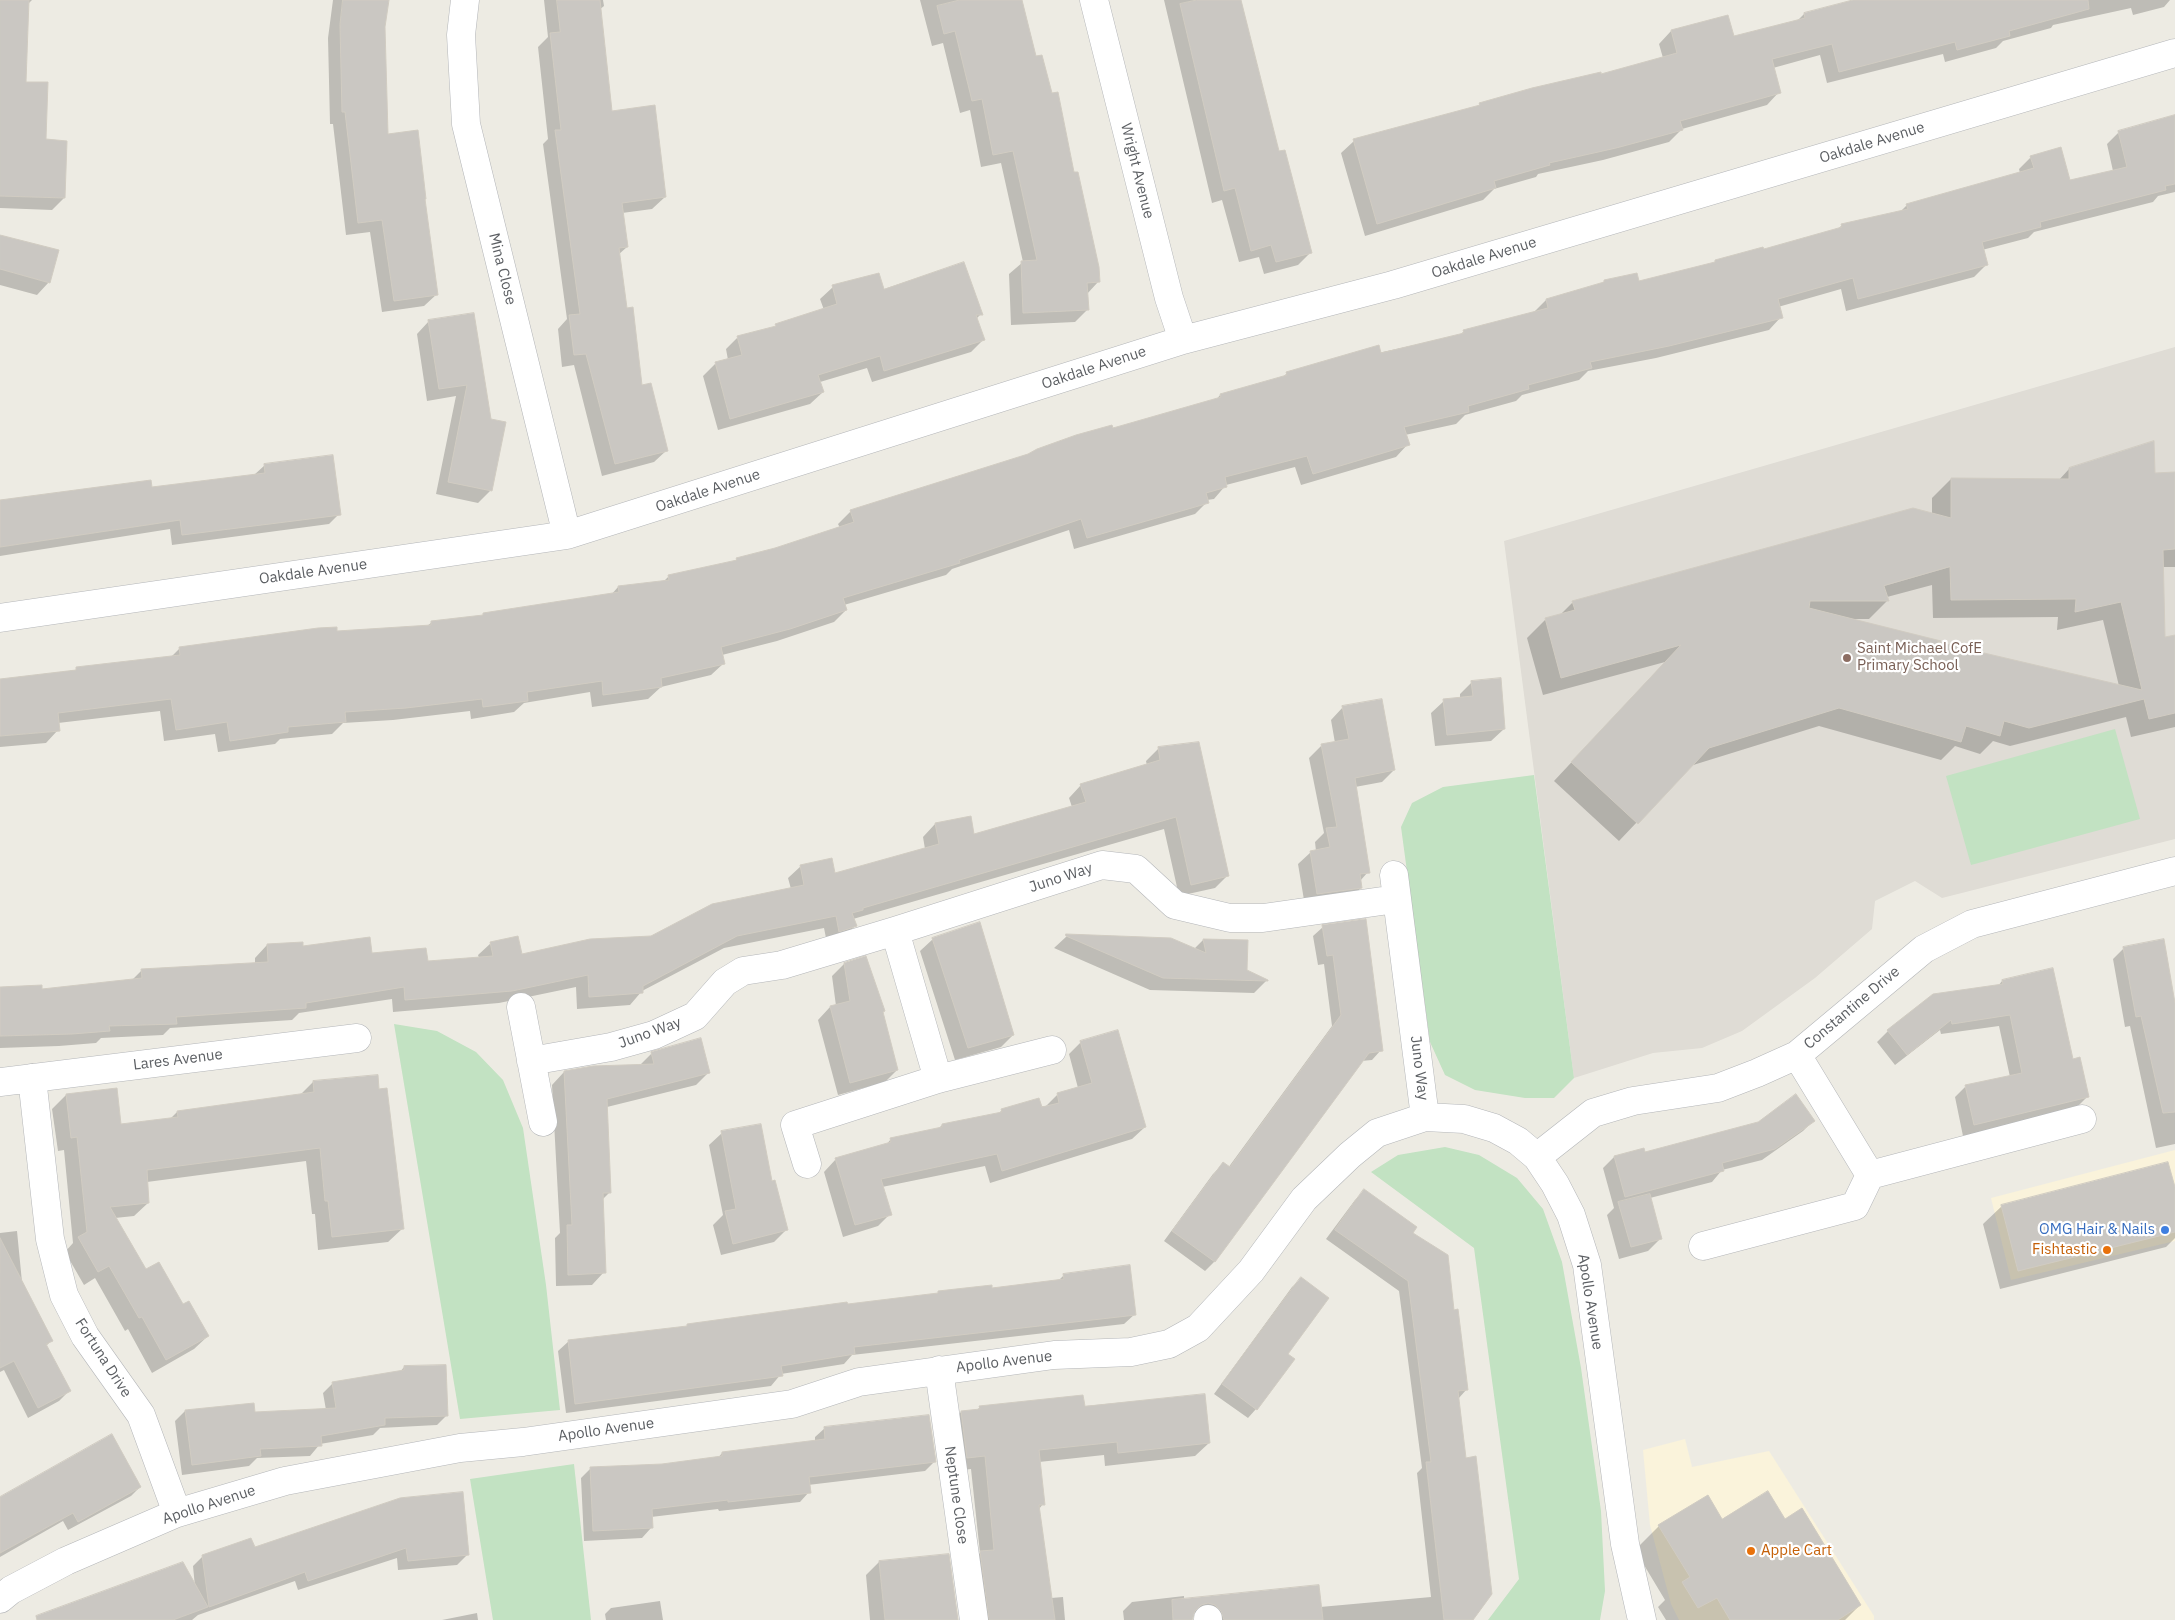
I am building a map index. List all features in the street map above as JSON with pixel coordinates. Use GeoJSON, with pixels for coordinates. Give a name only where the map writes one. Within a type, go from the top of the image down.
{"type":"FeatureCollection","features":[{"type":"Feature","properties":{"kind":"street","name":"Mina Close"},"geometry":{"type":"LineString","coordinates":[[465,0],[461,34],[466,124],[567,535]]}},
{"type":"Feature","properties":{"kind":"street","name":"Wright Avenue"},"geometry":{"type":"LineString","coordinates":[[1094,0],[1169,298],[1183,340]]}},
{"type":"Feature","properties":{"kind":"street","name":"Oakdale Avenue"},"geometry":{"type":"LineString","coordinates":[[0,618],[567,535],[1183,340],[1393,286],[2175,53]]}},
{"type":"Feature","properties":{"kind":"street","name":"Juno Way"},"geometry":{"type":"LineString","coordinates":[[531,1061],[611,1047],[654,1035],[695,1016],[725,982],[744,972],[782,965],[895,932],[1102,865],[1136,869],[1175,905],[1230,918],[1263,918],[1395,887],[1425,1117]]}},
{"type":"Feature","properties":{"kind":"street","name":"Constantine Drive"},"geometry":{"type":"LineString","coordinates":[[1538,1157],[1593,1113],[1633,1101],[1718,1088],[1797,1054],[1924,949],[1972,924],[2175,872]]}},
{"type":"Feature","properties":{"kind":"street"},"geometry":{"type":"LineString","coordinates":[[895,932],[938,1079]]}},
{"type":"Feature","properties":{"kind":"street"},"geometry":{"type":"LineString","coordinates":[[521,1007],[542,1122]]}},
{"type":"Feature","properties":{"kind":"street","name":"Lares Avenue"},"geometry":{"type":"LineString","coordinates":[[0,1082],[357,1038]]}},
{"type":"Feature","properties":{"kind":"street"},"geometry":{"type":"LineString","coordinates":[[807,1164],[795,1125],[938,1079],[1052,1050]]}},
{"type":"Feature","properties":{"kind":"street"},"geometry":{"type":"LineString","coordinates":[[1797,1054],[1870,1174]]}},
{"type":"Feature","properties":{"kind":"street","name":"Fortuna Drive"},"geometry":{"type":"LineString","coordinates":[[32,1078],[50,1239],[64,1294],[85,1336],[140,1414],[177,1513]]}},
{"type":"Feature","properties":{"kind":"street","name":"Apollo Avenue"},"geometry":{"type":"LineString","coordinates":[[0,1599],[11,1590],[66,1560],[177,1513],[285,1481],[460,1448],[523,1442],[792,1404],[860,1382],[1054,1354],[1131,1352],[1170,1344],[1198,1328],[1251,1272],[1304,1199],[1350,1154],[1377,1133],[1425,1117],[1464,1119],[1494,1128],[1518,1141],[1538,1157],[1571,1215],[1587,1265],[1625,1544],[1642,1620]]}},
{"type":"Feature","properties":{"kind":"street"},"geometry":{"type":"LineString","coordinates":[[1870,1174],[2082,1119]]}},
{"type":"Feature","properties":{"kind":"street"},"geometry":{"type":"LineString","coordinates":[[1703,1246],[1855,1206],[1870,1174]]}},
{"type":"Feature","properties":{"kind":"street","name":"Neptune Close"},"geometry":{"type":"LineString","coordinates":[[939,1370],[974,1620]]}},
{"type":"Feature","properties":{"kind":"street","name":"Apollo Avenue"},"geometry":{"type":"LineString","coordinates":[[1621,1620],[1624,1596],[1625,1544]]}},
{"type":"Feature","properties":{"kind":"shaded area","name":"Saint Michael CofE Primary School"},"geometry":{"type":"Polygon","coordinates":[[[2175,347],[2175,839],[1942,898],[1915,881],[1875,901],[1872,929],[1815,978],[1742,1031],[1702,1048],[1653,1053],[1574,1078],[1504,541],[2175,347]]]}},
{"type":"Feature","properties":{"kind":"shaded area"},"geometry":{"type":"Polygon","coordinates":[[[2175,1150],[2175,1241],[2011,1280],[1991,1198],[2175,1150]]]}},
{"type":"Feature","properties":{"kind":"shaded area","name":"Apple Cart"},"geometry":{"type":"Polygon","coordinates":[[[1685,1439],[1692,1467],[1769,1451],[1874,1616],[1874,1620],[1679,1620],[1671,1604],[1650,1525],[1643,1450],[1685,1439]]]}},
{"type":"Feature","properties":{"kind":"green space"},"geometry":{"type":"Polygon","coordinates":[[[2115,729],[2140,819],[1971,865],[1946,776],[2115,729]]]}},
{"type":"Feature","properties":{"kind":"green space"},"geometry":{"type":"Polygon","coordinates":[[[1534,775],[1574,1078],[1554,1098],[1525,1098],[1475,1090],[1445,1075],[1430,1042],[1401,827],[1412,803],[1443,787],[1534,775]]]}},
{"type":"Feature","properties":{"kind":"green space"},"geometry":{"type":"Polygon","coordinates":[[[394,1024],[437,1031],[476,1052],[503,1080],[523,1128],[546,1285],[560,1410],[460,1419],[394,1024]]]}},
{"type":"Feature","properties":{"kind":"green space"},"geometry":{"type":"Polygon","coordinates":[[[1445,1147],[1479,1155],[1517,1178],[1543,1209],[1562,1262],[1581,1368],[1601,1511],[1605,1591],[1600,1620],[1488,1620],[1519,1579],[1474,1248],[1371,1172],[1398,1155],[1445,1147]]]}},
{"type":"Feature","properties":{"kind":"green space"},"geometry":{"type":"Polygon","coordinates":[[[574,1464],[591,1620],[493,1620],[470,1479],[574,1464]]]}},
{"type":"Feature","properties":{"kind":"building"},"geometry":{"type":"Polygon","coordinates":[[[0,0],[29,0],[26,82],[48,82],[46,139],[67,141],[65,198],[0,196],[0,0]]]}},
{"type":"Feature","properties":{"kind":"building"},"geometry":{"type":"Polygon","coordinates":[[[343,0],[389,0],[385,27],[388,134],[418,130],[438,295],[394,301],[382,220],[358,223],[345,112],[342,112],[340,25],[343,0]]]}},
{"type":"Feature","properties":{"kind":"building"},"geometry":{"type":"Polygon","coordinates":[[[557,0],[600,0],[612,111],[655,105],[666,197],[622,203],[628,247],[619,248],[627,308],[633,307],[642,385],[651,383],[668,451],[615,464],[586,354],[574,355],[569,315],[580,314],[555,130],[561,130],[550,33],[560,32],[557,0]]]}},
{"type":"Feature","properties":{"kind":"building"},"geometry":{"type":"Polygon","coordinates":[[[960,0],[1022,0],[1036,56],[1042,55],[1052,93],[1058,92],[1074,172],[1078,172],[1099,267],[1100,282],[1087,283],[1089,310],[1023,313],[1021,261],[1037,260],[1013,151],[993,155],[982,99],[972,101],[955,31],[944,34],[937,6],[960,0]]]}},
{"type":"Feature","properties":{"kind":"building"},"geometry":{"type":"Polygon","coordinates":[[[1197,0],[1241,0],[1279,151],[1285,150],[1312,253],[1276,262],[1271,245],[1251,251],[1235,188],[1224,191],[1180,4],[1197,0]]]}},
{"type":"Feature","properties":{"kind":"building"},"geometry":{"type":"Polygon","coordinates":[[[1853,0],[2088,0],[2089,9],[2009,31],[2010,36],[1957,50],[1955,42],[1839,72],[1832,44],[1772,59],[1781,93],[1680,121],[1683,130],[1549,163],[1550,165],[1494,181],[1496,188],[1377,224],[1353,139],[1480,105],[1479,103],[1532,88],[1601,72],[1601,74],[1677,53],[1671,30],[1728,15],[1734,36],[1805,18],[1804,13],[1853,0]]]}},
{"type":"Feature","properties":{"kind":"building"},"geometry":{"type":"Polygon","coordinates":[[[2175,115],[2175,184],[2165,186],[2166,190],[2040,222],[2041,227],[1982,242],[1988,265],[1858,299],[1853,278],[1778,299],[1783,318],[1669,346],[1590,362],[1592,368],[1528,385],[1529,389],[1468,406],[1469,412],[1404,427],[1410,445],[1313,474],[1307,456],[1225,477],[1227,487],[1206,493],[1209,503],[1087,538],[1081,519],[959,560],[960,563],[843,598],[847,610],[790,629],[721,647],[725,664],[661,678],[662,687],[603,695],[602,681],[527,692],[528,701],[483,707],[482,699],[406,708],[345,712],[346,722],[288,727],[288,732],[230,741],[227,722],[176,730],[171,699],[58,713],[60,731],[0,736],[0,679],[76,670],[76,667],[180,655],[179,647],[318,628],[337,627],[337,631],[431,625],[431,621],[483,615],[483,613],[619,592],[618,586],[669,580],[668,575],[737,560],[736,558],[775,548],[854,522],[850,510],[1028,454],[1076,435],[1112,425],[1113,428],[1221,397],[1220,394],[1287,375],[1286,372],[1379,345],[1381,353],[1464,333],[1463,330],[1548,308],[1546,299],[1604,282],[1604,280],[1637,273],[1639,281],[1842,227],[1841,224],[1908,209],[1906,204],[2034,168],[2030,156],[2061,147],[2070,180],[2127,167],[2118,131],[2175,115]]]}},
{"type":"Feature","properties":{"kind":"building"},"geometry":{"type":"Polygon","coordinates":[[[0,235],[59,250],[50,283],[0,269],[0,235]]]}},
{"type":"Feature","properties":{"kind":"building"},"geometry":{"type":"Polygon","coordinates":[[[964,262],[983,315],[976,315],[985,340],[884,371],[880,356],[818,375],[824,392],[730,419],[715,362],[742,355],[737,336],[776,326],[775,324],[837,304],[832,285],[879,273],[884,289],[964,262]]]}},
{"type":"Feature","properties":{"kind":"building"},"geometry":{"type":"Polygon","coordinates":[[[474,313],[491,419],[506,422],[492,491],[448,482],[467,385],[439,389],[428,320],[474,313]]]}},
{"type":"Feature","properties":{"kind":"building"},"geometry":{"type":"Polygon","coordinates":[[[2154,441],[2155,473],[2175,472],[2175,549],[2163,550],[2165,637],[2175,635],[2175,713],[2149,719],[2144,699],[2029,728],[2004,721],[2000,736],[1966,726],[1961,742],[1839,708],[1709,748],[1638,824],[1571,762],[1681,645],[1561,678],[1545,618],[1575,610],[1572,601],[1913,508],[1951,518],[1951,478],[2069,479],[2069,468],[2154,441]],[[1950,567],[1884,586],[1889,601],[1810,601],[1809,608],[1941,641],[1937,642],[2142,690],[2121,602],[2075,612],[2076,599],[1951,600],[1950,567]]]}},
{"type":"Feature","properties":{"kind":"building"},"geometry":{"type":"Polygon","coordinates":[[[333,455],[341,515],[182,535],[180,520],[0,547],[0,500],[151,480],[152,487],[265,473],[264,464],[333,455]]]}},
{"type":"Feature","properties":{"kind":"building"},"geometry":{"type":"Polygon","coordinates":[[[1501,678],[1505,729],[1447,735],[1443,699],[1473,696],[1471,681],[1501,678]]]}},
{"type":"Feature","properties":{"kind":"building"},"geometry":{"type":"Polygon","coordinates":[[[1382,699],[1395,770],[1355,778],[1370,873],[1360,874],[1362,888],[1317,894],[1310,851],[1330,847],[1326,828],[1337,827],[1321,744],[1349,739],[1342,706],[1382,699]]]}},
{"type":"Feature","properties":{"kind":"building"},"geometry":{"type":"Polygon","coordinates":[[[1199,742],[1229,876],[1191,885],[1176,817],[863,908],[863,910],[852,913],[857,926],[839,932],[836,916],[737,936],[643,986],[643,993],[589,997],[588,975],[512,991],[405,1000],[404,987],[306,1003],[306,1008],[176,1017],[177,1024],[109,1026],[110,1031],[72,1034],[0,1036],[0,987],[42,985],[42,989],[142,978],[141,969],[268,962],[267,944],[303,942],[303,946],[370,937],[372,953],[426,948],[428,961],[493,956],[490,942],[518,936],[522,954],[590,939],[651,936],[712,904],[804,885],[800,865],[832,858],[835,873],[939,844],[935,823],[971,816],[974,834],[1086,802],[1080,784],[1160,760],[1158,747],[1199,742]]]}},
{"type":"Feature","properties":{"kind":"building"},"geometry":{"type":"Polygon","coordinates":[[[1366,919],[1383,1051],[1369,1053],[1215,1262],[1172,1231],[1223,1162],[1230,1167],[1341,1015],[1333,955],[1327,956],[1322,925],[1366,919]]]}},
{"type":"Feature","properties":{"kind":"building"},"geometry":{"type":"Polygon","coordinates":[[[980,922],[1014,1035],[968,1048],[932,938],[980,922]]]}},
{"type":"Feature","properties":{"kind":"building"},"geometry":{"type":"Polygon","coordinates":[[[1066,934],[1171,938],[1206,953],[1203,939],[1248,940],[1247,970],[1268,981],[1163,978],[1066,936],[1066,934]]]}},
{"type":"Feature","properties":{"kind":"building"},"geometry":{"type":"Polygon","coordinates":[[[2164,939],[2175,1003],[2175,1112],[2163,1113],[2141,1016],[2136,1017],[2123,947],[2164,939]]]}},
{"type":"Feature","properties":{"kind":"building"},"geometry":{"type":"Polygon","coordinates":[[[866,956],[885,1011],[883,1012],[898,1070],[850,1083],[830,1006],[850,1001],[844,963],[866,956]]]}},
{"type":"Feature","properties":{"kind":"building"},"geometry":{"type":"Polygon","coordinates":[[[2053,968],[2073,1059],[2080,1057],[2089,1097],[1974,1125],[1965,1085],[2022,1073],[2010,1015],[1952,1024],[1951,1020],[1907,1055],[1887,1030],[1933,994],[2003,984],[2002,980],[2053,968]]]}},
{"type":"Feature","properties":{"kind":"building"},"geometry":{"type":"Polygon","coordinates":[[[1118,1030],[1146,1127],[1002,1171],[997,1154],[881,1179],[892,1215],[855,1225],[835,1158],[891,1142],[890,1138],[942,1127],[942,1124],[1002,1112],[1001,1109],[1039,1098],[1042,1107],[1059,1103],[1057,1093],[1092,1083],[1080,1041],[1118,1030]]]}},
{"type":"Feature","properties":{"kind":"building"},"geometry":{"type":"Polygon","coordinates":[[[701,1038],[710,1073],[607,1099],[611,1193],[603,1193],[606,1273],[568,1275],[567,1225],[572,1225],[564,1071],[593,1066],[654,1064],[651,1052],[701,1038]]]}},
{"type":"Feature","properties":{"kind":"building"},"geometry":{"type":"Polygon","coordinates":[[[378,1075],[379,1089],[387,1088],[404,1229],[332,1237],[328,1201],[325,1201],[320,1148],[147,1170],[149,1203],[110,1207],[146,1269],[159,1262],[183,1304],[189,1301],[209,1336],[166,1360],[142,1317],[139,1318],[109,1266],[98,1272],[78,1237],[87,1232],[77,1137],[71,1138],[66,1094],[117,1088],[121,1124],[178,1117],[177,1111],[314,1092],[313,1081],[378,1075]]]}},
{"type":"Feature","properties":{"kind":"building"},"geometry":{"type":"Polygon","coordinates":[[[1796,1094],[1815,1121],[1775,1149],[1722,1163],[1724,1171],[1625,1197],[1614,1156],[1644,1148],[1645,1152],[1758,1122],[1796,1094]]]}},
{"type":"Feature","properties":{"kind":"building"},"geometry":{"type":"Polygon","coordinates":[[[761,1124],[772,1181],[775,1180],[788,1230],[733,1244],[725,1211],[736,1209],[721,1131],[761,1124]]]}},
{"type":"Feature","properties":{"kind":"building"},"geometry":{"type":"Polygon","coordinates":[[[2168,1162],[2175,1187],[2175,1232],[2018,1271],[2001,1205],[2168,1162]]]}},
{"type":"Feature","properties":{"kind":"building"},"geometry":{"type":"Polygon","coordinates":[[[1364,1189],[1417,1227],[1413,1233],[1448,1255],[1454,1310],[1458,1309],[1468,1390],[1458,1391],[1466,1458],[1476,1456],[1492,1594],[1473,1620],[1444,1620],[1426,1462],[1431,1462],[1408,1281],[1335,1230],[1364,1189]]]}},
{"type":"Feature","properties":{"kind":"building"},"geometry":{"type":"Polygon","coordinates":[[[1650,1194],[1662,1239],[1631,1247],[1618,1202],[1650,1194]]]}},
{"type":"Feature","properties":{"kind":"building"},"geometry":{"type":"Polygon","coordinates":[[[0,1238],[53,1341],[46,1344],[71,1391],[38,1408],[14,1361],[0,1368],[0,1238]]]}},
{"type":"Feature","properties":{"kind":"building"},"geometry":{"type":"Polygon","coordinates":[[[1130,1265],[1136,1315],[854,1347],[855,1354],[781,1366],[783,1376],[575,1404],[568,1340],[687,1326],[687,1324],[847,1302],[848,1304],[938,1293],[938,1291],[992,1285],[992,1288],[1064,1279],[1063,1274],[1130,1265]]]}},
{"type":"Feature","properties":{"kind":"building"},"geometry":{"type":"Polygon","coordinates":[[[1301,1277],[1329,1298],[1288,1354],[1295,1359],[1257,1410],[1222,1384],[1301,1277]]]}},
{"type":"Feature","properties":{"kind":"building"},"geometry":{"type":"Polygon","coordinates":[[[446,1365],[448,1416],[385,1418],[385,1425],[321,1436],[322,1446],[260,1449],[261,1456],[192,1465],[185,1410],[254,1403],[255,1412],[336,1408],[332,1382],[404,1370],[404,1366],[446,1365]]]}},
{"type":"Feature","properties":{"kind":"building"},"geometry":{"type":"Polygon","coordinates":[[[1205,1394],[1210,1443],[1118,1453],[1117,1442],[1039,1450],[1045,1505],[1039,1505],[1055,1620],[989,1620],[980,1551],[994,1550],[985,1456],[967,1458],[961,1411],[980,1409],[979,1406],[1083,1395],[1085,1406],[1205,1394]]]}},
{"type":"Feature","properties":{"kind":"building"},"geometry":{"type":"Polygon","coordinates":[[[929,1415],[936,1462],[809,1477],[811,1493],[652,1509],[653,1528],[593,1531],[590,1467],[662,1464],[722,1456],[722,1452],[825,1439],[824,1427],[929,1415]]]}},
{"type":"Feature","properties":{"kind":"building"},"geometry":{"type":"Polygon","coordinates":[[[112,1434],[141,1487],[78,1522],[73,1513],[0,1553],[0,1497],[112,1434]]]}},
{"type":"Feature","properties":{"kind":"building","name":"Apple Cart"},"geometry":{"type":"Polygon","coordinates":[[[1768,1491],[1785,1519],[1802,1508],[1861,1605],[1838,1620],[1730,1620],[1717,1598],[1698,1608],[1682,1582],[1690,1577],[1658,1525],[1708,1495],[1722,1519],[1768,1491]]]}},
{"type":"Feature","properties":{"kind":"building"},"geometry":{"type":"Polygon","coordinates":[[[463,1492],[469,1555],[408,1561],[406,1548],[308,1581],[305,1572],[209,1607],[202,1555],[251,1538],[255,1547],[400,1498],[463,1492]]]}},
{"type":"Feature","properties":{"kind":"building"},"geometry":{"type":"Polygon","coordinates":[[[949,1554],[958,1620],[885,1620],[879,1561],[949,1554]]]}},
{"type":"Feature","properties":{"kind":"building"},"geometry":{"type":"Polygon","coordinates":[[[183,1562],[208,1607],[173,1620],[37,1620],[36,1616],[183,1562]]]}},
{"type":"Feature","properties":{"kind":"building"},"geometry":{"type":"Polygon","coordinates":[[[1319,1585],[1323,1620],[1224,1620],[1221,1611],[1215,1605],[1208,1603],[1201,1605],[1195,1611],[1192,1620],[1173,1620],[1172,1600],[1319,1585]]]}},
{"type":"Feature","properties":{"kind":"place","name":"Saint Michael CofE Primary School"},"geometry":{"type":"Point","coordinates":[1847,658]}},
{"type":"Feature","properties":{"kind":"place","name":"OMG Hair & Nails"},"geometry":{"type":"Point","coordinates":[2165,1230]}},
{"type":"Feature","properties":{"kind":"place","name":"Fishtastic"},"geometry":{"type":"Point","coordinates":[2107,1250]}},
{"type":"Feature","properties":{"kind":"place","name":"Apple Cart"},"geometry":{"type":"Point","coordinates":[1751,1551]}}]}
